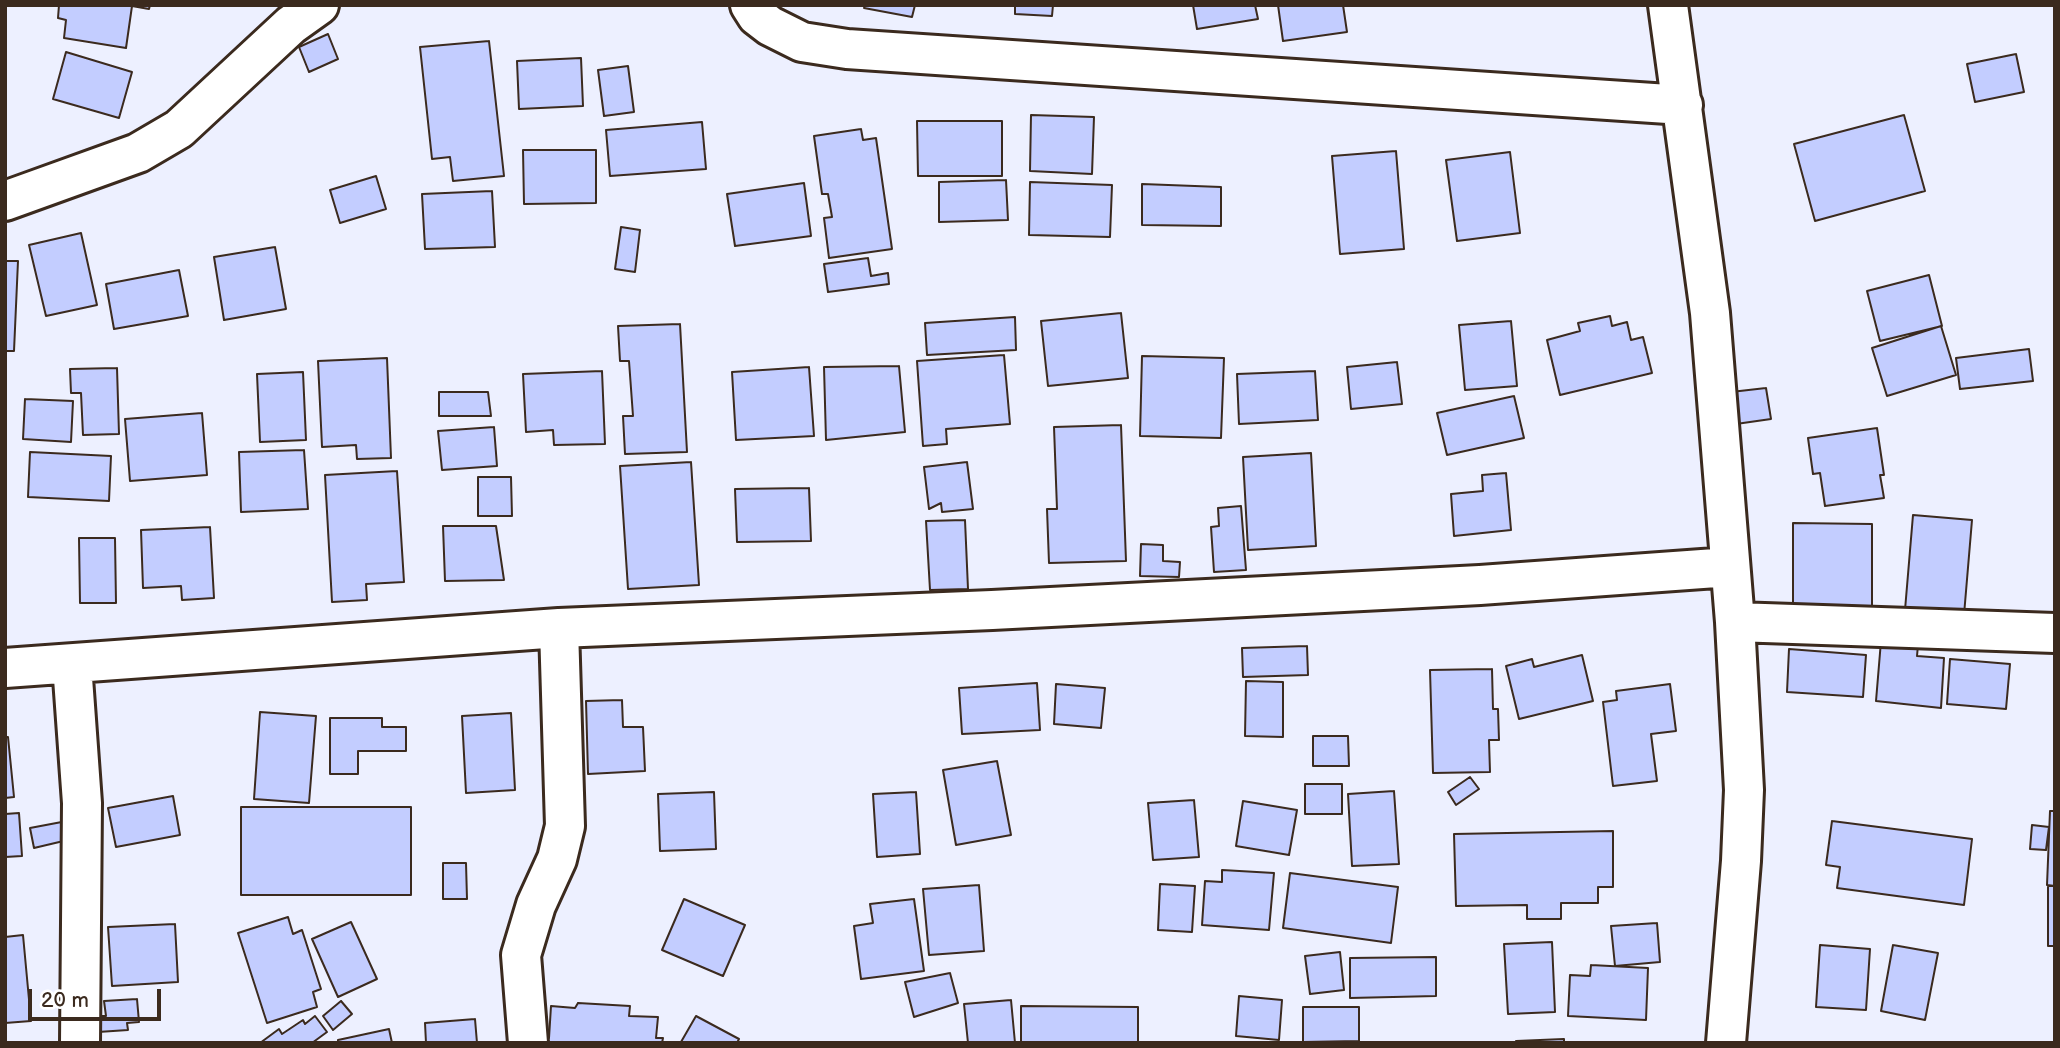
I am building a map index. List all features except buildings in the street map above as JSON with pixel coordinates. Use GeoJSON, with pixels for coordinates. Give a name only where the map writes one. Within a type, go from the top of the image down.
{"type":"FeatureCollection","features":[{"type":"Feature","properties":{"kind":"street"},"geometry":{"type":"LineString","coordinates":[[5,201],[138,153],[178,129],[291,25],[319,5]]}},
{"type":"Feature","properties":{"kind":"street"},"geometry":{"type":"LineString","coordinates":[[750,5],[757,16],[770,26],[802,42],[847,49],[1683,105]]}},
{"type":"Feature","properties":{"kind":"street"},"geometry":{"type":"LineString","coordinates":[[1668,5],[1710,313],[1735,622],[1744,790],[1726,1043]]}},
{"type":"Feature","properties":{"kind":"street"},"geometry":{"type":"LineString","coordinates":[[5,668],[559,628],[992,610],[1480,585],[1730,567]]}},
{"type":"Feature","properties":{"kind":"street"},"geometry":{"type":"LineString","coordinates":[[1735,622],[2055,633]]}},
{"type":"Feature","properties":{"kind":"street"},"geometry":{"type":"LineString","coordinates":[[528,1043],[521,955],[536,905],[557,859],[565,826],[559,628]]}},
{"type":"Feature","properties":{"kind":"street"},"geometry":{"type":"LineString","coordinates":[[72,664],[82,803],[80,1043]]}}]}
